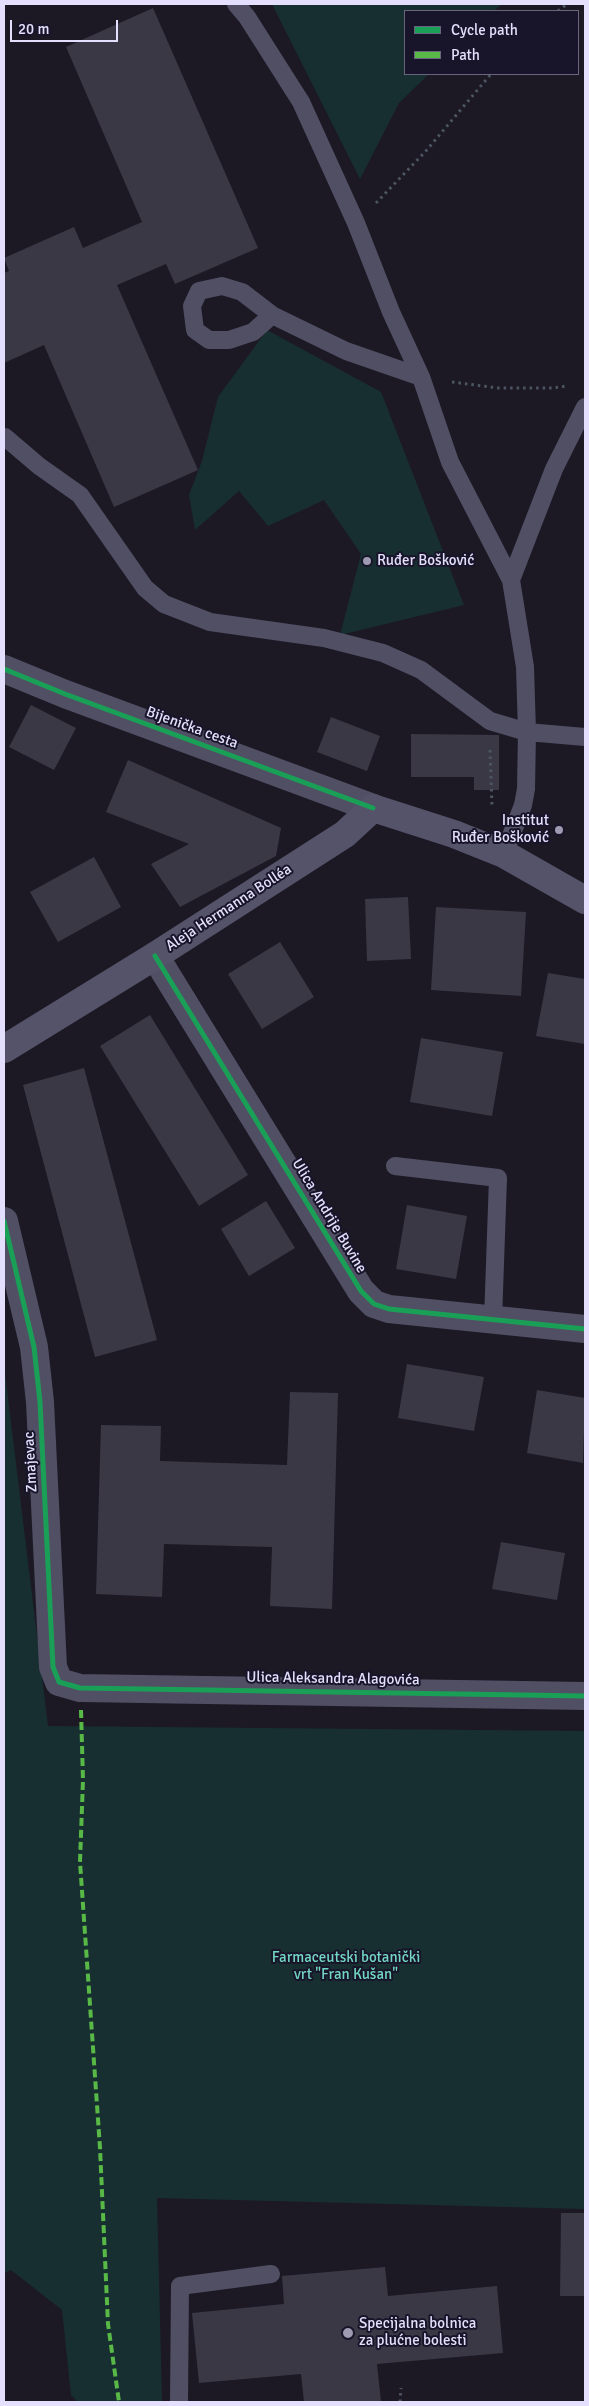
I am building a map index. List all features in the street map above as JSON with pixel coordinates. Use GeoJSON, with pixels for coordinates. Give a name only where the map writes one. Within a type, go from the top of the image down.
{"type":"FeatureCollection","features":[{"type":"Feature","properties":{"kind":"main road","name":"Bijenička cesta"},"geometry":{"type":"LineString","coordinates":[[373,808],[454,834],[504,854],[585,900]]}},
{"type":"Feature","properties":{"kind":"main road","name":"Aleja Hermanna Bolléa"},"geometry":{"type":"LineString","coordinates":[[4,1049],[155,956],[345,834],[373,808]]}},
{"type":"Feature","properties":{"kind":"street","name":"Bijenička cesta"},"geometry":{"type":"LineString","coordinates":[[4,669],[65,694],[373,808]]}},
{"type":"Feature","properties":{"kind":"street","name":"Ulica Andrije Buvine"},"geometry":{"type":"LineString","coordinates":[[155,956],[361,1292],[374,1304],[389,1309],[585,1329]]}},
{"type":"Feature","properties":{"kind":"street","name":"Zmajevac"},"geometry":{"type":"LineString","coordinates":[[4,1222],[34,1347],[40,1402],[55,1674],[59,1682],[80,1688]]}},
{"type":"Feature","properties":{"kind":"street","name":"Ulica Aleksandra Alagovića"},"geometry":{"type":"LineString","coordinates":[[80,1688],[585,1696]]}},
{"type":"Feature","properties":{"kind":"lane"},"geometry":{"type":"LineString","coordinates":[[236,4],[247,17],[300,102],[356,223],[391,312],[421,378],[450,462],[511,580],[525,667],[526,789],[523,805],[504,854]]}},
{"type":"Feature","properties":{"kind":"lane"},"geometry":{"type":"LineString","coordinates":[[272,316],[346,351],[421,378]]}},
{"type":"Feature","properties":{"kind":"lane"},"geometry":{"type":"LineString","coordinates":[[511,580],[554,470],[585,407]]}},
{"type":"Feature","properties":{"kind":"lane"},"geometry":{"type":"LineString","coordinates":[[5,437],[39,466],[80,495],[145,588],[164,604],[210,622],[324,638],[383,653],[421,670],[490,721],[527,732],[585,737]]}},
{"type":"Feature","properties":{"kind":"lane"},"geometry":{"type":"LineString","coordinates":[[395,1166],[498,1178],[493,1320]]}},
{"type":"Feature","properties":{"kind":"lane"},"geometry":{"type":"LineString","coordinates":[[178,2402],[180,2286],[271,2274]]}},
{"type":"Feature","properties":{"kind":"path"},"geometry":{"type":"LineString","coordinates":[[356,223],[425,152],[491,75]]}},
{"type":"Feature","properties":{"kind":"path"},"geometry":{"type":"LineString","coordinates":[[421,378],[498,388],[552,388],[568,386]]}},
{"type":"Feature","properties":{"kind":"path"},"geometry":{"type":"LineString","coordinates":[[490,721],[492,807]]}},
{"type":"Feature","properties":{"kind":"path"},"geometry":{"type":"LineString","coordinates":[[400,2388],[400,2402]]}},
{"type":"Feature","properties":{"kind":"green space"},"geometry":{"type":"Polygon","coordinates":[[[272,4],[502,4],[495,10],[404,10],[404,75],[428,75],[399,103],[360,179],[272,4]]]}},
{"type":"Feature","properties":{"kind":"green space"},"geometry":{"type":"Polygon","coordinates":[[[267,330],[381,392],[464,605],[340,635],[361,554],[324,500],[268,526],[239,491],[195,530],[189,495],[202,461],[218,397],[267,330]]]}},
{"type":"Feature","properties":{"kind":"green space","name":"Farmaceutski botanički vrt \"Fran Kušan\""},"geometry":{"type":"Polygon","coordinates":[[[4,1365],[48,1726],[585,1731],[585,2209],[157,2198],[162,2402],[78,2402],[71,2395],[62,2310],[11,2270],[4,2273],[4,1365]]]}},
{"type":"Feature","properties":{"kind":"building"},"geometry":{"type":"Polygon","coordinates":[[[153,8],[258,248],[175,284],[166,264],[117,285],[198,470],[114,507],[44,345],[4,363],[4,273],[9,271],[4,258],[74,227],[83,248],[142,222],[66,47],[153,8]]]}},
{"type":"Feature","properties":{"kind":"building"},"geometry":{"type":"Polygon","coordinates":[[[31,705],[76,728],[54,770],[9,747],[31,705]]]}},
{"type":"Feature","properties":{"kind":"building"},"geometry":{"type":"Polygon","coordinates":[[[331,717],[380,736],[367,771],[317,752],[331,717]]]}},
{"type":"Feature","properties":{"kind":"building"},"geometry":{"type":"Polygon","coordinates":[[[411,734],[499,735],[499,790],[474,790],[474,777],[411,777],[411,734]]]}},
{"type":"Feature","properties":{"kind":"building"},"geometry":{"type":"Polygon","coordinates":[[[128,760],[281,828],[276,856],[180,907],[151,864],[189,844],[106,812],[128,760]]]}},
{"type":"Feature","properties":{"kind":"building"},"geometry":{"type":"Polygon","coordinates":[[[94,857],[121,907],[58,942],[30,892],[94,857]]]}},
{"type":"Feature","properties":{"kind":"building"},"geometry":{"type":"Polygon","coordinates":[[[408,897],[411,959],[367,961],[365,899],[408,897]]]}},
{"type":"Feature","properties":{"kind":"building"},"geometry":{"type":"Polygon","coordinates":[[[436,907],[526,912],[521,996],[431,990],[436,907]]]}},
{"type":"Feature","properties":{"kind":"building"},"geometry":{"type":"Polygon","coordinates":[[[280,942],[314,997],[262,1029],[228,974],[280,942]]]}},
{"type":"Feature","properties":{"kind":"building"},"geometry":{"type":"Polygon","coordinates":[[[548,973],[585,979],[585,1044],[536,1036],[548,973]]]}},
{"type":"Feature","properties":{"kind":"building"},"geometry":{"type":"Polygon","coordinates":[[[150,1015],[248,1175],[199,1206],[100,1046],[150,1015]]]}},
{"type":"Feature","properties":{"kind":"building"},"geometry":{"type":"Polygon","coordinates":[[[421,1038],[503,1052],[492,1116],[410,1102],[421,1038]]]}},
{"type":"Feature","properties":{"kind":"building"},"geometry":{"type":"Polygon","coordinates":[[[84,1068],[157,1340],[95,1357],[23,1085],[84,1068]]]}},
{"type":"Feature","properties":{"kind":"building"},"geometry":{"type":"Polygon","coordinates":[[[266,1201],[295,1248],[249,1276],[221,1229],[266,1201]]]}},
{"type":"Feature","properties":{"kind":"building"},"geometry":{"type":"Polygon","coordinates":[[[407,1205],[467,1216],[456,1279],[396,1269],[407,1205]]]}},
{"type":"Feature","properties":{"kind":"building"},"geometry":{"type":"Polygon","coordinates":[[[407,1364],[484,1377],[474,1431],[398,1418],[407,1364]]]}},
{"type":"Feature","properties":{"kind":"building"},"geometry":{"type":"Polygon","coordinates":[[[537,1390],[585,1398],[583,1463],[527,1453],[537,1390]]]}},
{"type":"Feature","properties":{"kind":"building"},"geometry":{"type":"Polygon","coordinates":[[[290,1392],[338,1393],[332,1609],[270,1606],[272,1547],[164,1544],[162,1597],[96,1594],[101,1425],[161,1426],[160,1461],[287,1465],[290,1392]]]}},
{"type":"Feature","properties":{"kind":"building"},"geometry":{"type":"Polygon","coordinates":[[[501,1542],[565,1553],[557,1600],[492,1589],[501,1542]]]}},
{"type":"Feature","properties":{"kind":"building"},"geometry":{"type":"Polygon","coordinates":[[[561,2213],[585,2213],[585,2296],[560,2296],[561,2213]]]}},
{"type":"Feature","properties":{"kind":"building","name":"Specijalna bolnica za plućne bolesti"},"geometry":{"type":"Polygon","coordinates":[[[385,2267],[388,2296],[497,2286],[503,2353],[377,2364],[381,2402],[304,2402],[301,2374],[199,2383],[192,2313],[284,2304],[282,2276],[385,2267]]]}},
{"type":"Feature","properties":{"kind":"marked path"},"geometry":{"type":"LineString","coordinates":[[81,1710],[83,1780],[80,1862],[100,2148],[108,2324],[119,2402]]}},
{"type":"Feature","properties":{"kind":"cycle path"},"geometry":{"type":"LineString","coordinates":[[4,669],[65,694],[373,808]]}},
{"type":"Feature","properties":{"kind":"cycle path"},"geometry":{"type":"LineString","coordinates":[[155,956],[361,1291],[374,1304],[389,1309],[585,1329]]}},
{"type":"Feature","properties":{"kind":"cycle path"},"geometry":{"type":"LineString","coordinates":[[4,1221],[34,1347],[40,1402],[53,1667],[59,1682],[80,1688],[585,1696]]}},
{"type":"Feature","properties":{"kind":"place","name":"Ruđer Bošković"},"geometry":{"type":"Point","coordinates":[367,561]}},
{"type":"Feature","properties":{"kind":"place","name":"Institut Ruđer Bošković"},"geometry":{"type":"Point","coordinates":[559,830]}},
{"type":"Feature","properties":{"kind":"place","name":"Specijalna bolnica za plućne bolesti"},"geometry":{"type":"Point","coordinates":[348,2333]}}]}
